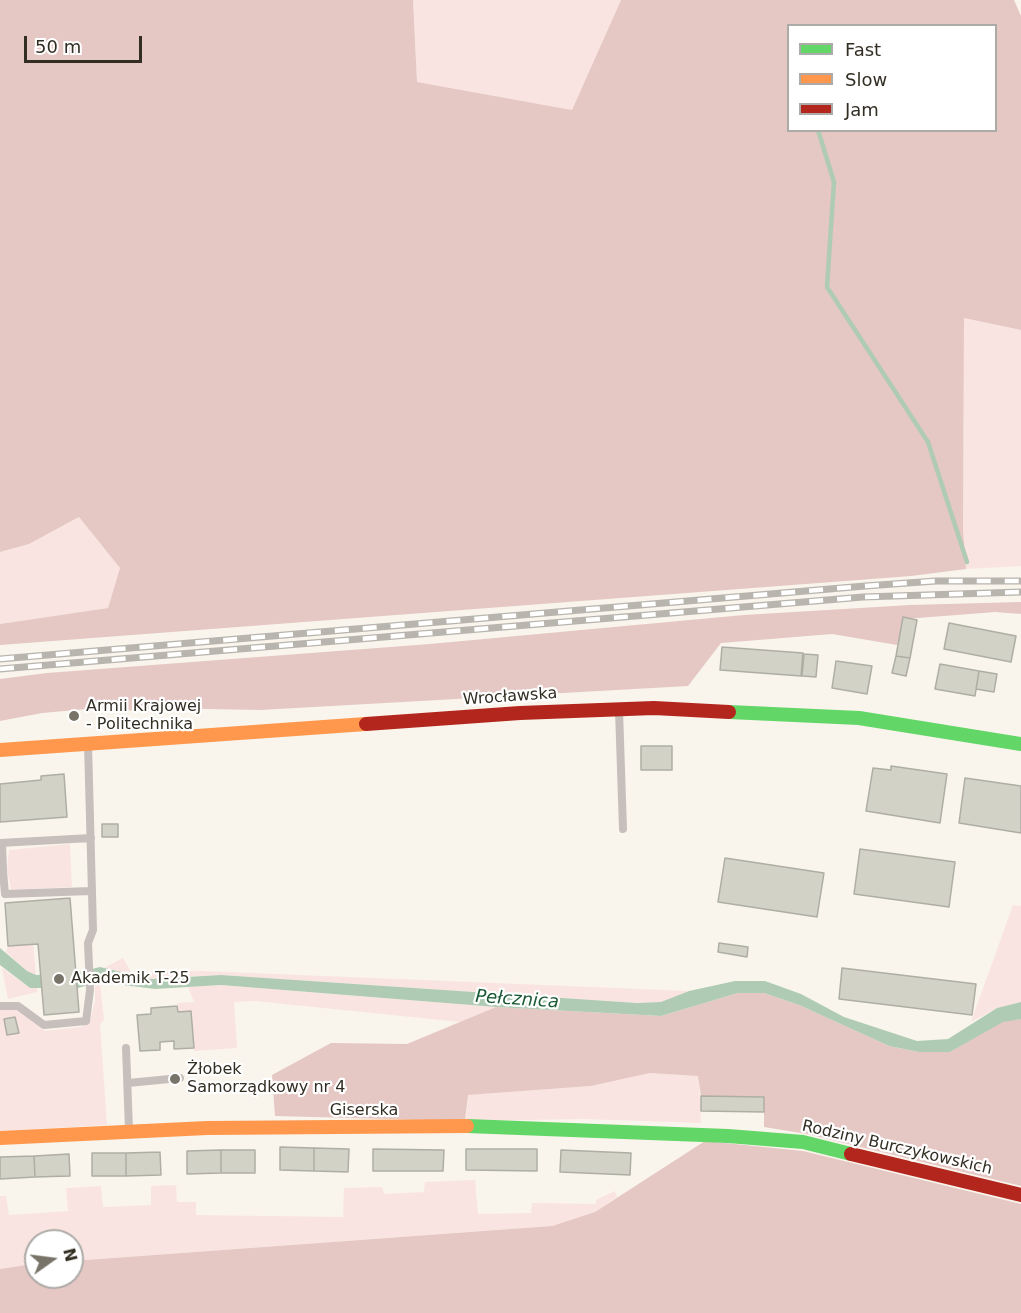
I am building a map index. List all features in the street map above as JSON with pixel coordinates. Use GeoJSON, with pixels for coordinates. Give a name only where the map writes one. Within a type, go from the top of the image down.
{"type":"FeatureCollection","features":[{"type":"Feature","properties":{"kind":"street","name":"Wrocławska"},"geometry":{"type":"LineString","coordinates":[[0,750],[87,742],[520,713],[693,708],[859,718],[1021,744]]}},
{"type":"Feature","properties":{"kind":"street","name":"Giserska"},"geometry":{"type":"LineString","coordinates":[[0,1138],[207,1128],[488,1126],[728,1136]]}},
{"type":"Feature","properties":{"kind":"street","name":"Rodziny Burczykowskich"},"geometry":{"type":"LineString","coordinates":[[728,1136],[803,1142],[1021,1195]]}},
{"type":"Feature","properties":{"kind":"lane"},"geometry":{"type":"LineString","coordinates":[[619,709],[623,829]]}},
{"type":"Feature","properties":{"kind":"lane"},"geometry":{"type":"LineString","coordinates":[[0,1006],[18,1006],[44,1025],[86,1021],[90,990],[88,943],[93,930],[87,742]]}},
{"type":"Feature","properties":{"kind":"lane"},"geometry":{"type":"LineString","coordinates":[[91,838],[1,843],[1,871],[5,894],[91,891]]}},
{"type":"Feature","properties":{"kind":"lane"},"geometry":{"type":"LineString","coordinates":[[126,1048],[129,1132]]}},
{"type":"Feature","properties":{"kind":"lane"},"geometry":{"type":"LineString","coordinates":[[128,1083],[180,1078]]}},
{"type":"Feature","properties":{"kind":"shaded area"},"geometry":{"type":"Polygon","coordinates":[[[0,0],[413,0],[417,82],[572,110],[621,0],[1014,0],[1021,16],[1021,330],[964,318],[963,530],[966,569],[911,576],[0,645],[0,624],[108,608],[120,568],[79,517],[29,544],[0,552],[0,0]]]}},
{"type":"Feature","properties":{"kind":"shaded area"},"geometry":{"type":"Polygon","coordinates":[[[413,0],[621,0],[572,110],[417,82],[413,0]]]}},
{"type":"Feature","properties":{"kind":"shaded area"},"geometry":{"type":"Polygon","coordinates":[[[964,318],[1021,330],[1021,566],[966,569],[963,530],[964,318]]]}},
{"type":"Feature","properties":{"kind":"shaded area"},"geometry":{"type":"Polygon","coordinates":[[[79,517],[120,568],[108,608],[0,624],[0,552],[29,544],[79,517]]]}},
{"type":"Feature","properties":{"kind":"shaded area"},"geometry":{"type":"Polygon","coordinates":[[[1021,602],[1021,614],[995,612],[905,619],[897,645],[832,634],[721,643],[688,686],[260,710],[153,708],[139,711],[98,708],[42,713],[0,721],[0,679],[47,673],[430,644],[744,615],[910,605],[1021,602]]]}},
{"type":"Feature","properties":{"kind":"shaded area"},"geometry":{"type":"Polygon","coordinates":[[[70,844],[72,887],[11,890],[7,870],[9,850],[70,844]]]}},
{"type":"Feature","properties":{"kind":"shaded area"},"geometry":{"type":"Polygon","coordinates":[[[1013,905],[1021,906],[1021,1002],[997,1008],[971,1022],[1013,905]]]}},
{"type":"Feature","properties":{"kind":"shaded area"},"geometry":{"type":"Polygon","coordinates":[[[33,942],[36,975],[27,971],[6,952],[9,944],[33,942]]]}},
{"type":"Feature","properties":{"kind":"shaded area"},"geometry":{"type":"Polygon","coordinates":[[[123,958],[131,972],[203,971],[689,991],[661,1002],[637,1003],[221,975],[151,979],[104,968],[123,958]]]}},
{"type":"Feature","properties":{"kind":"shaded area"},"geometry":{"type":"Polygon","coordinates":[[[2,968],[30,988],[37,988],[37,992],[8,999],[2,968]]]}},
{"type":"Feature","properties":{"kind":"shaded area"},"geometry":{"type":"Polygon","coordinates":[[[100,982],[104,1020],[100,1024],[107,1125],[0,1131],[0,1010],[19,1010],[45,1031],[81,1027],[90,1021],[95,1001],[95,985],[100,982]]]}},
{"type":"Feature","properties":{"kind":"shaded area"},"geometry":{"type":"Polygon","coordinates":[[[221,985],[496,1007],[460,1022],[255,1001],[234,1002],[237,1048],[194,1051],[191,1011],[178,1012],[177,1003],[194,1002],[188,987],[221,985]]]}},
{"type":"Feature","properties":{"kind":"shaded area"},"geometry":{"type":"Polygon","coordinates":[[[738,993],[764,993],[799,1005],[889,1046],[919,1052],[950,1052],[1003,1021],[1021,1019],[1021,1186],[807,1134],[764,1127],[764,1098],[701,1096],[698,1076],[650,1073],[591,1086],[468,1095],[465,1121],[275,1116],[272,1075],[331,1043],[407,1044],[496,1007],[661,1016],[738,993]]]}},
{"type":"Feature","properties":{"kind":"shaded area"},"geometry":{"type":"Polygon","coordinates":[[[650,1073],[699,1076],[701,1123],[583,1119],[466,1121],[468,1095],[591,1086],[650,1073]]]}},
{"type":"Feature","properties":{"kind":"shaded area"},"geometry":{"type":"Polygon","coordinates":[[[705,1141],[803,1151],[1021,1204],[1021,1313],[0,1313],[0,1269],[24,1266],[24,1289],[84,1289],[84,1260],[552,1226],[595,1212],[705,1141]]]}},
{"type":"Feature","properties":{"kind":"shaded area"},"geometry":{"type":"Polygon","coordinates":[[[475,1180],[478,1214],[531,1213],[532,1203],[596,1204],[596,1200],[615,1191],[617,1197],[595,1212],[552,1226],[84,1260],[84,1229],[24,1229],[24,1266],[0,1269],[0,1196],[6,1196],[9,1215],[68,1211],[66,1188],[101,1186],[103,1207],[151,1205],[151,1186],[176,1185],[177,1202],[196,1202],[196,1215],[343,1217],[344,1188],[382,1187],[384,1194],[424,1192],[425,1182],[475,1180]]]}},
{"type":"Feature","properties":{"kind":"water","name":"Pełcznica"},"geometry":{"type":"Polygon","coordinates":[[[0,948],[27,971],[36,975],[76,973],[100,967],[151,979],[221,975],[637,1003],[661,1002],[689,991],[735,981],[765,981],[801,994],[844,1017],[917,1041],[948,1039],[997,1008],[1021,1002],[1021,1019],[1003,1022],[950,1052],[919,1052],[889,1046],[799,1005],[764,993],[738,993],[661,1016],[496,1007],[221,985],[155,989],[100,982],[78,988],[30,988],[0,965],[0,948]]]}},
{"type":"Feature","properties":{"kind":"building"},"geometry":{"type":"Polygon","coordinates":[[[903,617],[917,620],[910,658],[896,656],[903,617]]]}},
{"type":"Feature","properties":{"kind":"building"},"geometry":{"type":"Polygon","coordinates":[[[949,623],[1016,636],[1011,662],[944,649],[949,623]]]}},
{"type":"Feature","properties":{"kind":"building"},"geometry":{"type":"Polygon","coordinates":[[[722,647],[803,653],[801,676],[720,670],[722,647]]]}},
{"type":"Feature","properties":{"kind":"building"},"geometry":{"type":"Polygon","coordinates":[[[804,654],[818,655],[816,677],[802,676],[804,654]]]}},
{"type":"Feature","properties":{"kind":"building"},"geometry":{"type":"Polygon","coordinates":[[[896,656],[910,658],[906,676],[892,673],[896,656]]]}},
{"type":"Feature","properties":{"kind":"building"},"geometry":{"type":"Polygon","coordinates":[[[836,661],[872,666],[867,694],[832,688],[836,661]]]}},
{"type":"Feature","properties":{"kind":"building"},"geometry":{"type":"Polygon","coordinates":[[[940,664],[979,671],[975,696],[935,689],[940,664]]]}},
{"type":"Feature","properties":{"kind":"building"},"geometry":{"type":"Polygon","coordinates":[[[979,671],[997,674],[994,692],[976,689],[979,671]]]}},
{"type":"Feature","properties":{"kind":"building"},"geometry":{"type":"Polygon","coordinates":[[[641,746],[672,746],[672,770],[641,770],[641,746]]]}},
{"type":"Feature","properties":{"kind":"building"},"geometry":{"type":"Polygon","coordinates":[[[891,766],[947,774],[940,823],[866,811],[873,768],[891,770],[891,766]]]}},
{"type":"Feature","properties":{"kind":"building"},"geometry":{"type":"Polygon","coordinates":[[[64,774],[67,817],[0,822],[0,784],[41,780],[41,776],[64,774]]]}},
{"type":"Feature","properties":{"kind":"building"},"geometry":{"type":"Polygon","coordinates":[[[965,778],[1021,786],[1021,833],[959,823],[965,778]]]}},
{"type":"Feature","properties":{"kind":"building"},"geometry":{"type":"Polygon","coordinates":[[[102,824],[118,824],[118,837],[102,837],[102,824]]]}},
{"type":"Feature","properties":{"kind":"building"},"geometry":{"type":"Polygon","coordinates":[[[860,849],[955,862],[949,907],[854,894],[860,849]]]}},
{"type":"Feature","properties":{"kind":"building"},"geometry":{"type":"Polygon","coordinates":[[[725,858],[824,873],[817,917],[718,902],[725,858]]]}},
{"type":"Feature","properties":{"kind":"building","name":"Akademik T-25"},"geometry":{"type":"Polygon","coordinates":[[[70,898],[79,1012],[44,1015],[38,944],[8,946],[5,903],[70,898]]]}},
{"type":"Feature","properties":{"kind":"building"},"geometry":{"type":"Polygon","coordinates":[[[719,943],[748,947],[747,957],[718,952],[719,943]]]}},
{"type":"Feature","properties":{"kind":"building"},"geometry":{"type":"Polygon","coordinates":[[[842,968],[976,984],[972,1015],[839,999],[842,968]]]}},
{"type":"Feature","properties":{"kind":"building"},"geometry":{"type":"Polygon","coordinates":[[[177,1006],[178,1012],[191,1011],[194,1048],[174,1049],[174,1041],[160,1042],[160,1050],[140,1051],[137,1015],[151,1014],[151,1008],[177,1006]]]}},
{"type":"Feature","properties":{"kind":"building"},"geometry":{"type":"Polygon","coordinates":[[[15,1017],[19,1033],[7,1035],[4,1019],[15,1017]]]}},
{"type":"Feature","properties":{"kind":"building"},"geometry":{"type":"Polygon","coordinates":[[[701,1096],[764,1097],[764,1112],[701,1111],[701,1096]]]}},
{"type":"Feature","properties":{"kind":"building"},"geometry":{"type":"Polygon","coordinates":[[[280,1147],[314,1148],[314,1171],[280,1170],[280,1147]]]}},
{"type":"Feature","properties":{"kind":"building"},"geometry":{"type":"Polygon","coordinates":[[[314,1148],[349,1149],[348,1172],[314,1171],[314,1148]]]}},
{"type":"Feature","properties":{"kind":"building"},"geometry":{"type":"Polygon","coordinates":[[[373,1149],[444,1150],[443,1171],[373,1171],[373,1149]]]}},
{"type":"Feature","properties":{"kind":"building"},"geometry":{"type":"Polygon","coordinates":[[[466,1149],[537,1149],[537,1171],[466,1170],[466,1149]]]}},
{"type":"Feature","properties":{"kind":"building"},"geometry":{"type":"Polygon","coordinates":[[[221,1150],[255,1150],[255,1173],[221,1173],[221,1150]]]}},
{"type":"Feature","properties":{"kind":"building"},"geometry":{"type":"Polygon","coordinates":[[[221,1150],[221,1173],[187,1174],[187,1151],[221,1150]]]}},
{"type":"Feature","properties":{"kind":"building"},"geometry":{"type":"Polygon","coordinates":[[[561,1150],[631,1153],[630,1175],[560,1172],[561,1150]]]}},
{"type":"Feature","properties":{"kind":"building"},"geometry":{"type":"Polygon","coordinates":[[[160,1152],[161,1175],[126,1176],[126,1153],[160,1152]]]}},
{"type":"Feature","properties":{"kind":"building"},"geometry":{"type":"Polygon","coordinates":[[[92,1153],[126,1153],[126,1176],[92,1176],[92,1153]]]}},
{"type":"Feature","properties":{"kind":"building"},"geometry":{"type":"Polygon","coordinates":[[[69,1154],[70,1176],[35,1177],[34,1156],[69,1154]]]}},
{"type":"Feature","properties":{"kind":"building"},"geometry":{"type":"Polygon","coordinates":[[[34,1156],[35,1177],[0,1179],[0,1157],[34,1156]]]}},
{"type":"Feature","properties":{"kind":"waterway"},"geometry":{"type":"LineString","coordinates":[[819,132],[834,182],[827,287],[928,442],[967,562]]}},
{"type":"Feature","properties":{"kind":"railway"},"geometry":{"type":"LineString","coordinates":[[0,659],[865,586],[936,581],[1021,581]]}},
{"type":"Feature","properties":{"kind":"railway"},"geometry":{"type":"LineString","coordinates":[[0,669],[863,597],[1021,592]]}},
{"type":"Feature","properties":{"kind":"traffic: fast"},"geometry":{"type":"LineString","coordinates":[[729,712],[859,718],[1021,744]]}},
{"type":"Feature","properties":{"kind":"traffic: fast"},"geometry":{"type":"LineString","coordinates":[[467,1126],[728,1136],[803,1142],[851,1154]]}},
{"type":"Feature","properties":{"kind":"traffic: slow"},"geometry":{"type":"LineString","coordinates":[[0,750],[366,724]]}},
{"type":"Feature","properties":{"kind":"traffic: slow"},"geometry":{"type":"LineString","coordinates":[[0,1138],[207,1128],[467,1126]]}},
{"type":"Feature","properties":{"kind":"traffic: jam"},"geometry":{"type":"LineString","coordinates":[[366,724],[520,713],[654,708],[729,712]]}},
{"type":"Feature","properties":{"kind":"traffic: jam"},"geometry":{"type":"LineString","coordinates":[[851,1154],[1021,1195]]}},
{"type":"Feature","properties":{"kind":"place","name":"Armii Krajowej - Politechnika"},"geometry":{"type":"Point","coordinates":[74,716]}},
{"type":"Feature","properties":{"kind":"place","name":"Akademik T-25"},"geometry":{"type":"Point","coordinates":[59,979]}},
{"type":"Feature","properties":{"kind":"place","name":"Żłobek Samorządkowy nr 4"},"geometry":{"type":"Point","coordinates":[175,1079]}}]}
